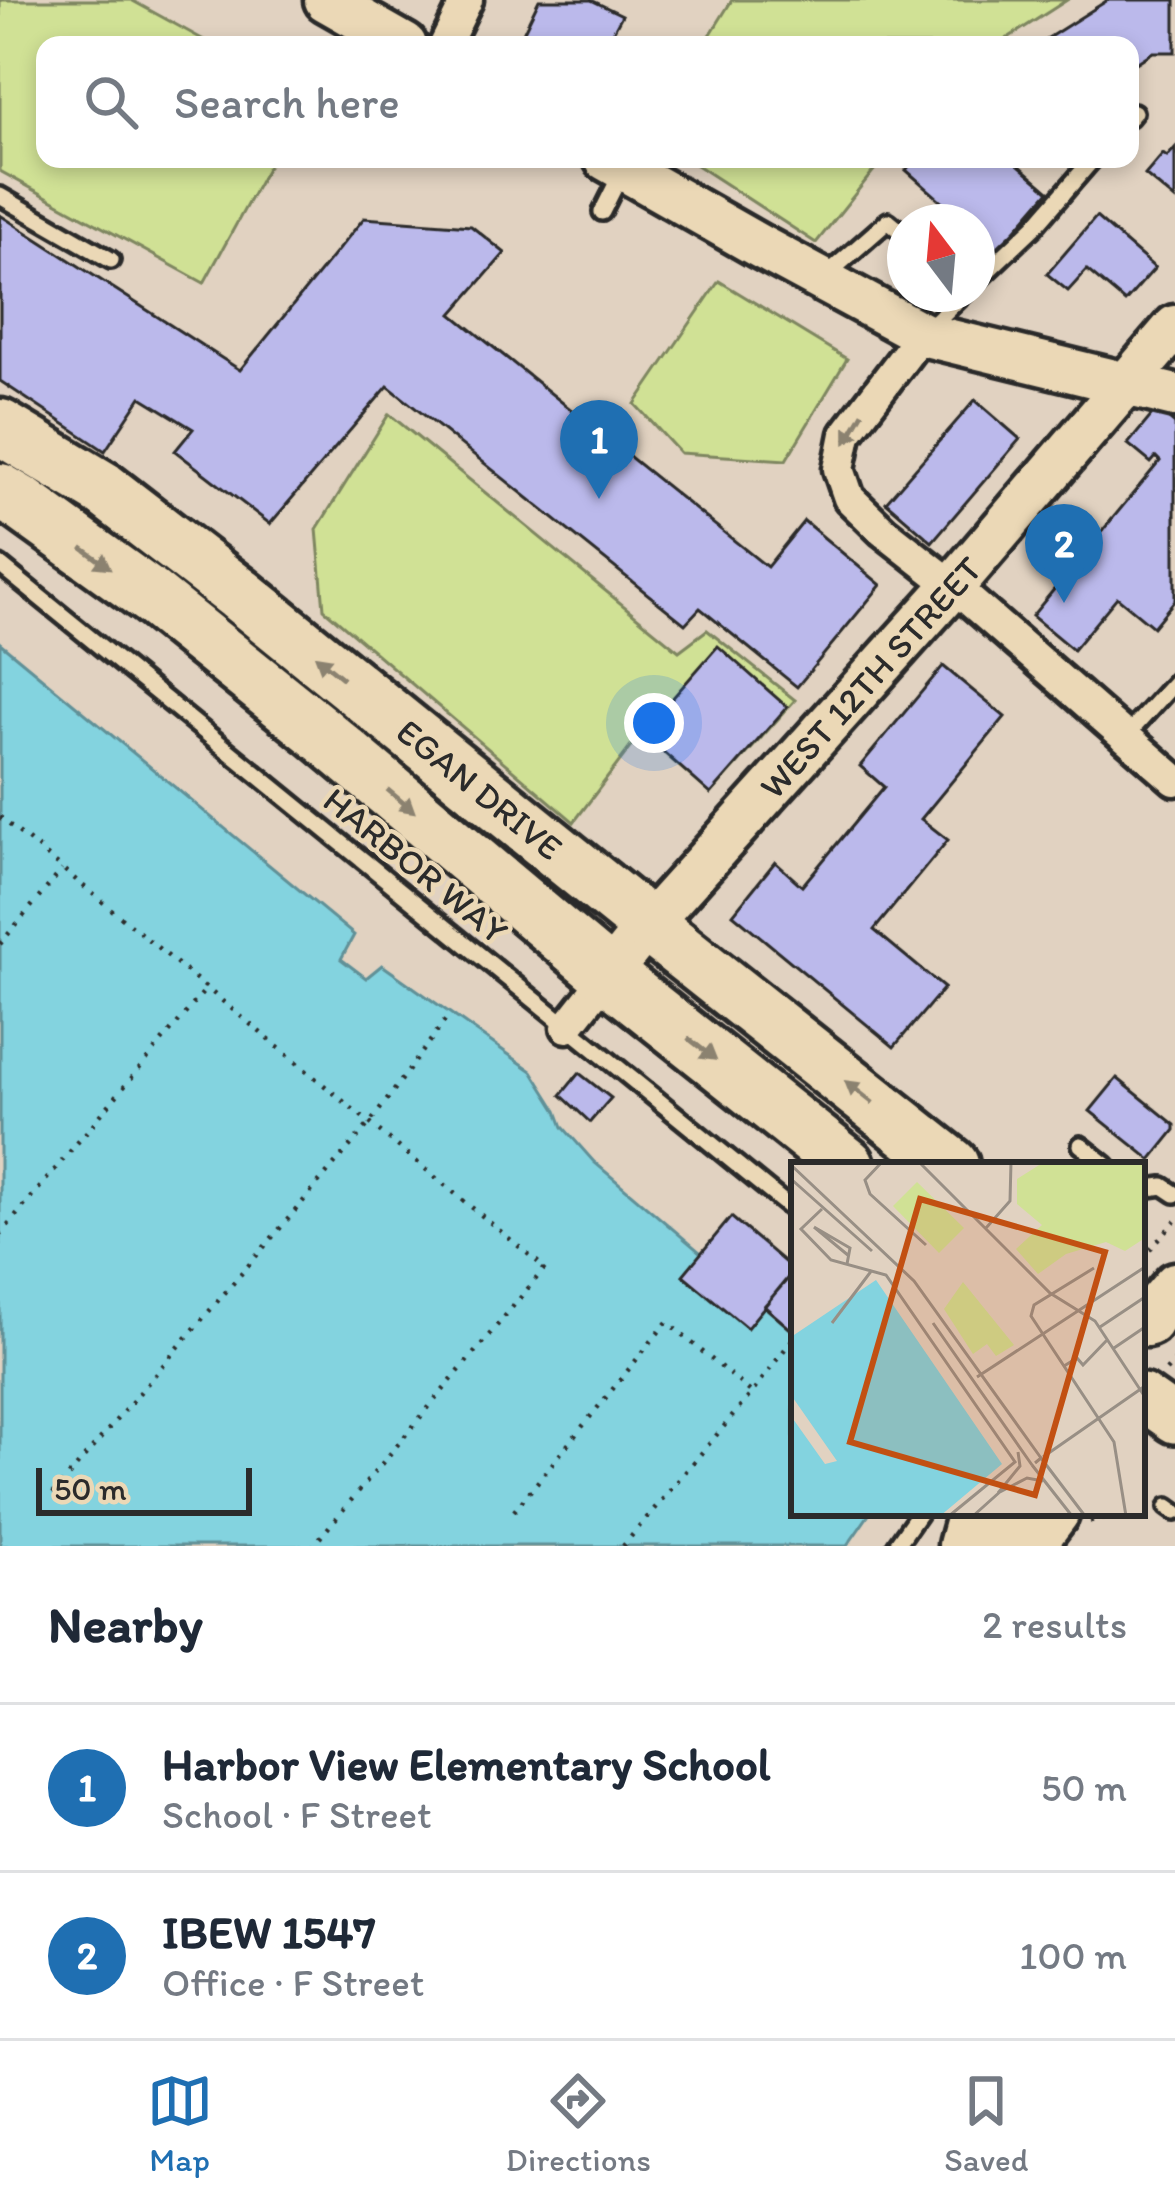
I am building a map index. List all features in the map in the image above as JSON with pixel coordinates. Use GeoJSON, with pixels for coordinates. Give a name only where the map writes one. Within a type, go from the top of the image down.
{"type":"FeatureCollection","features":[{"type":"Feature","properties":{"kind":"highway","name":"EGAN DRIVE"},"geometry":{"type":"LineString","coordinates":[[0,427],[103,489],[947,1162]]}},
{"type":"Feature","properties":{"kind":"highway","name":"EGAN DRIVE"},"geometry":{"type":"LineString","coordinates":[[0,491],[170,612],[836,1159]]}},
{"type":"Feature","properties":{"kind":"highway"},"geometry":{"type":"LineString","coordinates":[[966,1546],[974,1516]]}},
{"type":"Feature","properties":{"kind":"main road"},"geometry":{"type":"LineString","coordinates":[[326,0],[389,36]]}},
{"type":"Feature","properties":{"kind":"main road"},"geometry":{"type":"LineString","coordinates":[[621,168],[922,334],[1175,395]]}},
{"type":"Feature","properties":{"kind":"main road","name":"WEST 12TH STREET"},"geometry":{"type":"LineString","coordinates":[[608,975],[1175,327]]}},
{"type":"Feature","properties":{"kind":"main road"},"geometry":{"type":"LineString","coordinates":[[1145,1403],[1161,1439]]}},
{"type":"Feature","properties":{"kind":"main road"},"geometry":{"type":"LineString","coordinates":[[988,1546],[1009,1516]]}},
{"type":"Feature","properties":{"kind":"main road"},"geometry":{"type":"LineString","coordinates":[[1030,1546],[1064,1520]]}},
{"type":"Feature","properties":{"kind":"street"},"geometry":{"type":"LineString","coordinates":[[449,36],[467,0]]}},
{"type":"Feature","properties":{"kind":"street"},"geometry":{"type":"LineString","coordinates":[[922,334],[847,434],[839,470],[848,498],[1175,780]]}},
{"type":"Feature","properties":{"kind":"street","name":"WEST 12TH STREET"},"geometry":{"type":"LineString","coordinates":[[567,1027],[608,975]]}},
{"type":"Feature","properties":{"kind":"lane"},"geometry":{"type":"LineString","coordinates":[[602,212],[613,168]]}},
{"type":"Feature","properties":{"kind":"lane"},"geometry":{"type":"LineString","coordinates":[[995,264],[1085,168]]}},
{"type":"Feature","properties":{"kind":"lane"},"geometry":{"type":"LineString","coordinates":[[0,196],[111,260]]}},
{"type":"Feature","properties":{"kind":"lane"},"geometry":{"type":"LineString","coordinates":[[820,280],[887,221]]}},
{"type":"Feature","properties":{"kind":"lane"},"geometry":{"type":"LineString","coordinates":[[922,334],[945,312]]}},
{"type":"Feature","properties":{"kind":"lane","name":"HARBOR WAY"},"geometry":{"type":"LineString","coordinates":[[0,566],[791,1209]]}},
{"type":"Feature","properties":{"kind":"lane"},"geometry":{"type":"LineString","coordinates":[[1125,737],[1175,682]]}},
{"type":"Feature","properties":{"kind":"lane"},"geometry":{"type":"LineString","coordinates":[[1081,1145],[1102,1162]]}},
{"type":"Feature","properties":{"kind":"lane"},"geometry":{"type":"LineString","coordinates":[[1145,1189],[1163,1186],[1175,1194]]}},
{"type":"Feature","properties":{"kind":"lane"},"geometry":{"type":"LineString","coordinates":[[896,1546],[918,1516]]}},
{"type":"Feature","properties":{"kind":"path"},"geometry":{"type":"LineString","coordinates":[[0,817],[545,1268],[313,1546]]}},
{"type":"Feature","properties":{"kind":"path"},"geometry":{"type":"LineString","coordinates":[[0,944],[62,870]]}},
{"type":"Feature","properties":{"kind":"path"},"geometry":{"type":"LineString","coordinates":[[0,1235],[206,988]]}},
{"type":"Feature","properties":{"kind":"path"},"geometry":{"type":"LineString","coordinates":[[53,1494],[370,1123],[450,1014]]}},
{"type":"Feature","properties":{"kind":"path"},"geometry":{"type":"LineString","coordinates":[[1145,1255],[1175,1221]]}},
{"type":"Feature","properties":{"kind":"path"},"geometry":{"type":"LineString","coordinates":[[514,1511],[667,1322],[752,1393]]}},
{"type":"Feature","properties":{"kind":"path"},"geometry":{"type":"LineString","coordinates":[[623,1546],[791,1341]]}},
{"type":"Feature","properties":{"kind":"path"},"geometry":{"type":"LineString","coordinates":[[1064,1520],[1099,1516]]}},
{"type":"Feature","properties":{"kind":"green space"},"geometry":{"type":"Polygon","coordinates":[[[0,0],[131,0],[197,36],[36,36],[36,168],[267,168],[204,283],[0,171],[0,0]]]}},
{"type":"Feature","properties":{"kind":"green space"},"geometry":{"type":"Polygon","coordinates":[[[732,0],[1067,0],[1011,36],[710,36],[732,0]]]}},
{"type":"Feature","properties":{"kind":"green space"},"geometry":{"type":"Polygon","coordinates":[[[701,168],[876,168],[816,243],[701,168]]]}},
{"type":"Feature","properties":{"kind":"green space"},"geometry":{"type":"Polygon","coordinates":[[[719,281],[847,359],[786,460],[680,453],[635,404],[719,281]]]}},
{"type":"Feature","properties":{"kind":"green space"},"geometry":{"type":"Polygon","coordinates":[[[389,414],[679,651],[707,630],[795,700],[711,794],[641,733],[574,822],[324,609],[317,529],[389,414]]]}},
{"type":"Feature","properties":{"kind":"water"},"geometry":{"type":"Polygon","coordinates":[[[0,643],[354,935],[341,959],[366,978],[382,965],[532,1071],[563,1127],[594,1162],[791,1329],[791,1516],[868,1516],[847,1546],[0,1546],[0,643]]]}},
{"type":"Feature","properties":{"kind":"building"},"geometry":{"type":"Polygon","coordinates":[[[539,0],[591,0],[622,15],[611,36],[521,36],[539,0]]]}},
{"type":"Feature","properties":{"kind":"building"},"geometry":{"type":"Polygon","coordinates":[[[1108,0],[1175,0],[1175,52],[1153,52],[1139,61],[1139,36],[1051,36],[1108,0]]]}},
{"type":"Feature","properties":{"kind":"building"},"geometry":{"type":"Polygon","coordinates":[[[1175,148],[1175,200],[1145,175],[1175,148]]]}},
{"type":"Feature","properties":{"kind":"building"},"geometry":{"type":"Polygon","coordinates":[[[908,168],[1022,168],[1049,191],[998,250],[995,204],[945,204],[908,168]]]}},
{"type":"Feature","properties":{"kind":"building"},"geometry":{"type":"Polygon","coordinates":[[[0,215],[240,370],[364,218],[471,226],[505,253],[452,314],[767,567],[804,521],[881,585],[797,687],[700,608],[685,624],[388,386],[270,524],[175,451],[193,429],[141,397],[105,451],[0,381],[0,215]]]}},
{"type":"Feature","properties":{"kind":"building"},"geometry":{"type":"Polygon","coordinates":[[[1096,217],[1155,268],[1125,302],[1087,270],[1068,291],[1047,274],[1096,217]]]}},
{"type":"Feature","properties":{"kind":"building"},"geometry":{"type":"Polygon","coordinates":[[[975,400],[1020,439],[932,542],[886,502],[975,400]]]}},
{"type":"Feature","properties":{"kind":"building"},"geometry":{"type":"Polygon","coordinates":[[[1157,409],[1175,424],[1175,600],[1153,627],[1117,597],[1073,650],[1032,616],[1160,461],[1156,457],[1151,463],[1128,444],[1157,409]]]}},
{"type":"Feature","properties":{"kind":"building"},"geometry":{"type":"Polygon","coordinates":[[[718,646],[787,707],[711,794],[642,733],[718,646]]]}},
{"type":"Feature","properties":{"kind":"building"},"geometry":{"type":"Polygon","coordinates":[[[943,666],[1005,717],[921,819],[948,840],[874,930],[944,988],[894,1047],[733,914],[775,862],[802,886],[884,787],[860,766],[943,666]]]}},
{"type":"Feature","properties":{"kind":"building"},"geometry":{"type":"Polygon","coordinates":[[[579,1073],[611,1098],[590,1122],[561,1095],[579,1073]]]}},
{"type":"Feature","properties":{"kind":"building"},"geometry":{"type":"Polygon","coordinates":[[[1117,1078],[1175,1125],[1151,1160],[1090,1111],[1117,1078]]]}},
{"type":"Feature","properties":{"kind":"building"},"geometry":{"type":"Polygon","coordinates":[[[731,1217],[791,1267],[791,1274],[747,1328],[683,1275],[731,1217]]]}},
{"type":"Feature","properties":{"kind":"building"},"geometry":{"type":"Polygon","coordinates":[[[791,1275],[791,1329],[764,1306],[791,1275]]]}},
{"type":"Feature","properties":{"kind":"place","name":"Harbor View Elementary School"},"geometry":{"type":"Point","coordinates":[599,499]}},
{"type":"Feature","properties":{"kind":"place","name":"IBEW 1547"},"geometry":{"type":"Point","coordinates":[1064,603]}}]}
